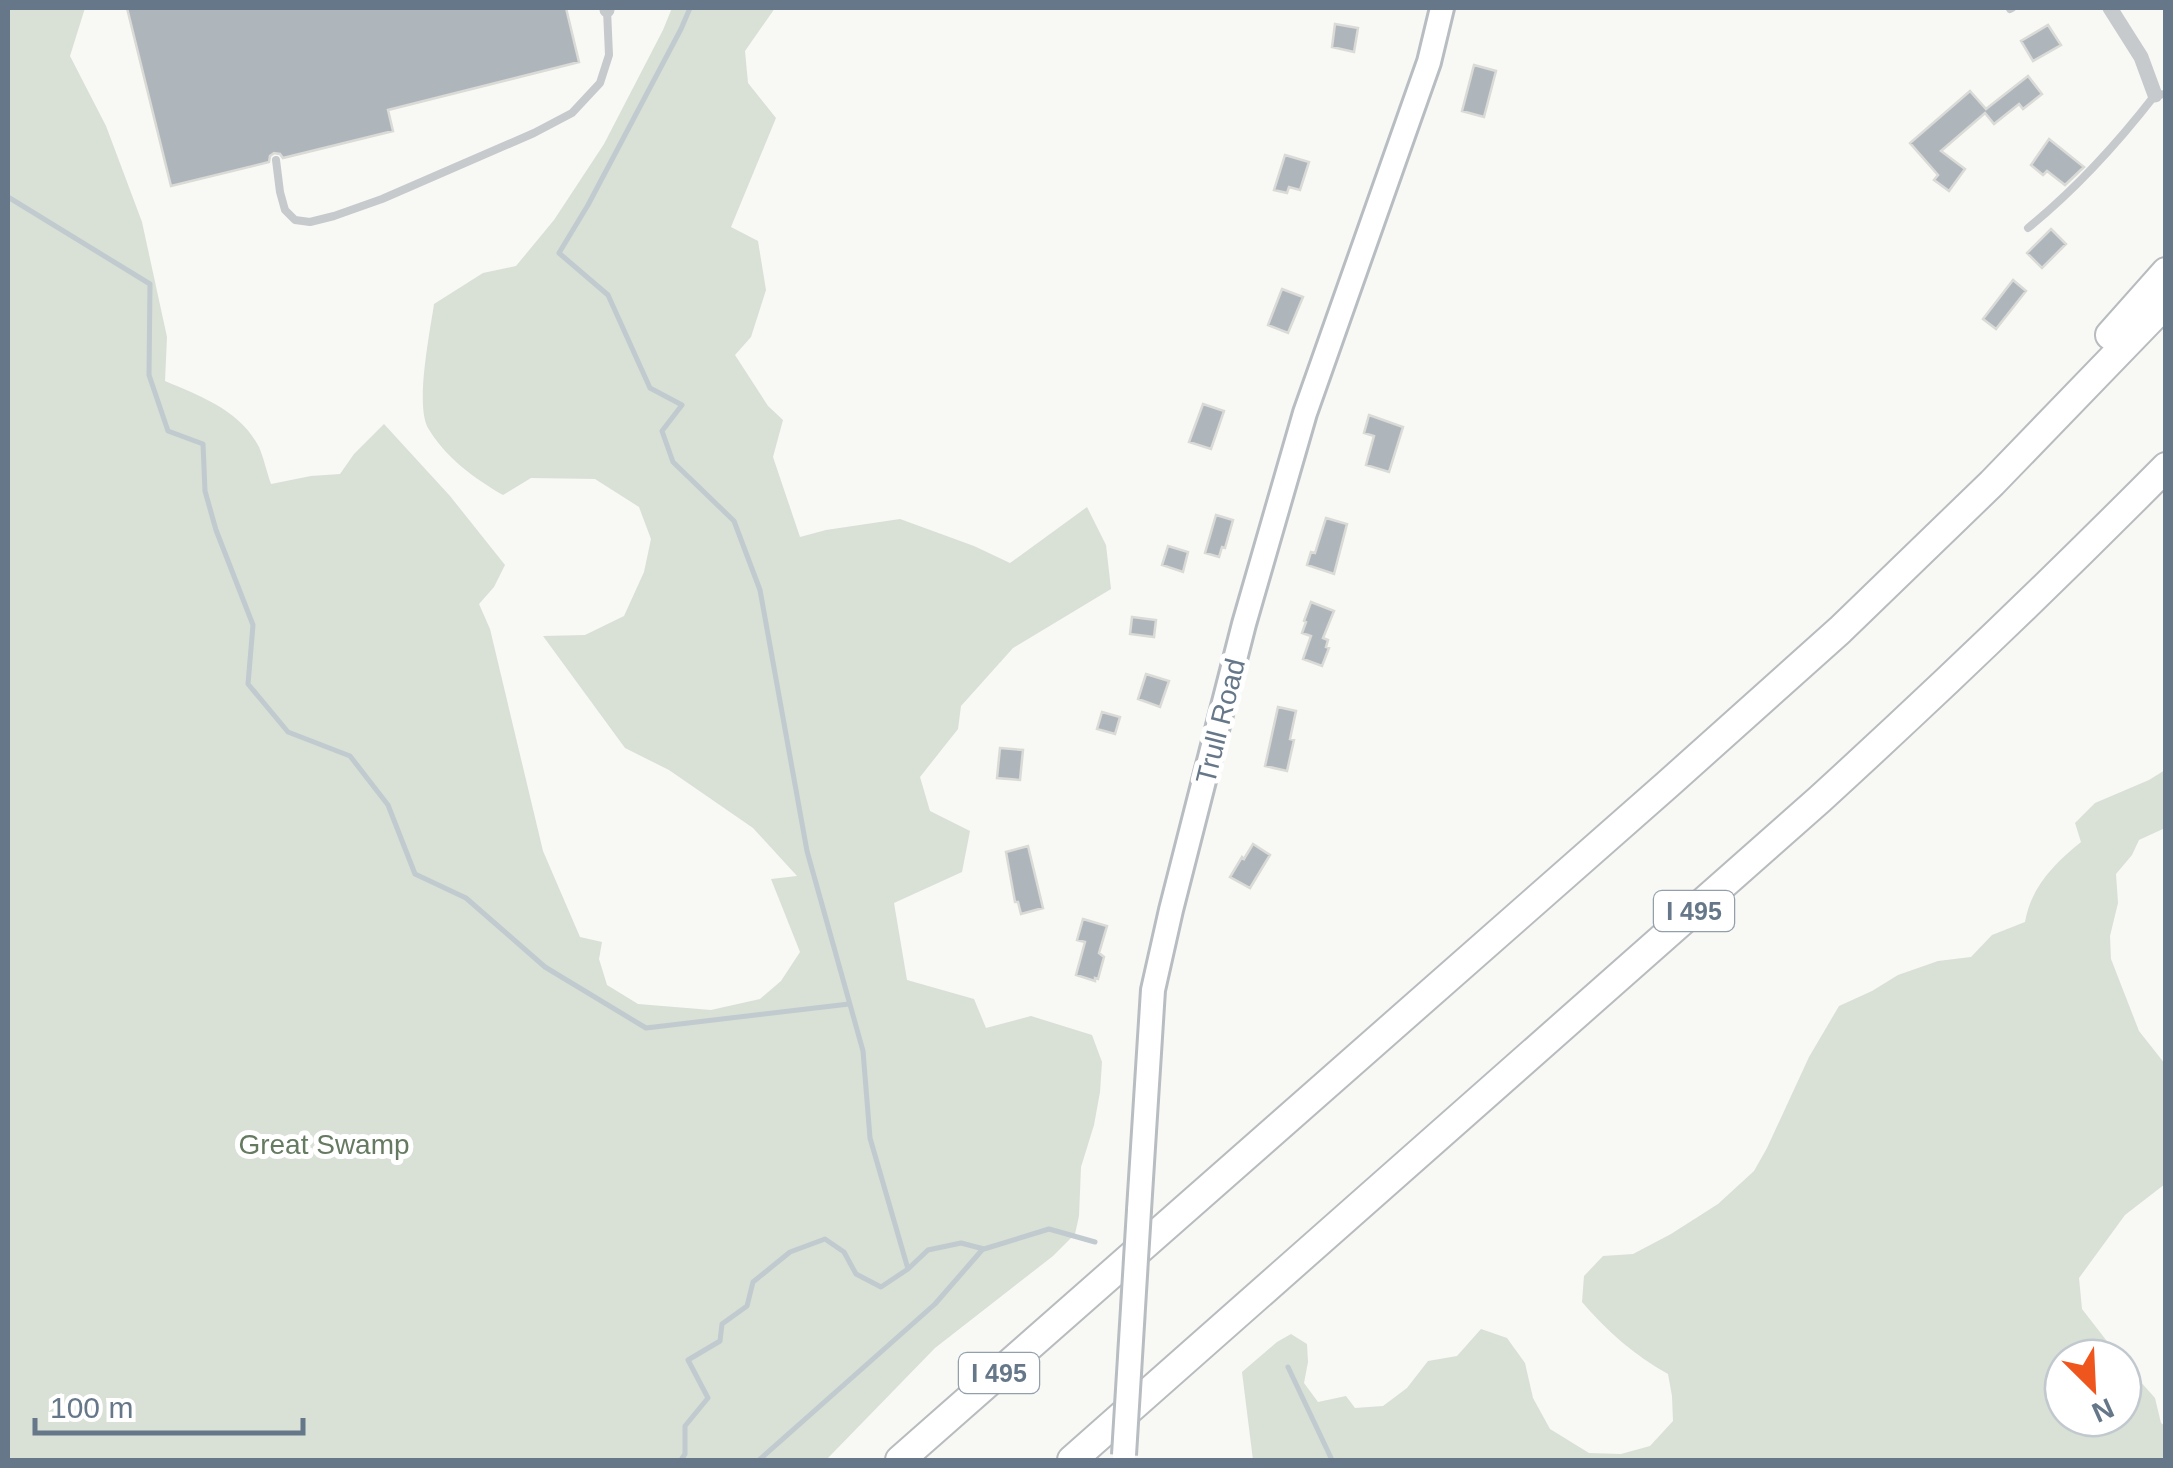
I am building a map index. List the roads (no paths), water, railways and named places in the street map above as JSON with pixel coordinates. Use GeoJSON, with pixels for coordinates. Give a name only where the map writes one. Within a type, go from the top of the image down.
{"type":"FeatureCollection","features":[{"type":"Feature","properties":{"kind":"highway"},"geometry":{"type":"LineString","coordinates":[[1921,554],[2166,272]]}},
{"type":"Feature","properties":{"kind":"highway","name":"I 495"},"geometry":{"type":"LineString","coordinates":[[900,1460],[1840,630],[1992,483],[2166,303]]}},
{"type":"Feature","properties":{"kind":"highway","name":"I 495"},"geometry":{"type":"LineString","coordinates":[[1072,1460],[1820,799],[1930,699],[2166,467]]}},
{"type":"Feature","properties":{"kind":"street","name":"Trull Road"},"geometry":{"type":"LineString","coordinates":[[1124,1458],[1153,990],[1170,910],[1244,624],[1304,413],[1429,62],[1442,8]]}},
{"type":"Feature","properties":{"kind":"street"},"geometry":{"type":"LineString","coordinates":[[2110,8],[2160,94]]}},
{"type":"Feature","properties":{"kind":"lane"},"geometry":{"type":"LineString","coordinates":[[276,160],[285,210],[295,220],[310,222],[382,198],[534,133],[572,113],[600,83],[609,55],[607,9]]}},
{"type":"Feature","properties":{"kind":"lane"},"geometry":{"type":"LineString","coordinates":[[2028,228],[2098,164],[2160,94]]}},
{"type":"Feature","properties":{"kind":"waterway"},"geometry":{"type":"LineString","coordinates":[[690,8],[559,253],[608,295],[650,388],[682,405],[662,431],[673,462],[734,521],[760,590],[807,851],[863,1051],[870,1138],[908,1269]]}},
{"type":"Feature","properties":{"kind":"waterway"},"geometry":{"type":"LineString","coordinates":[[8,197],[150,284],[149,375],[168,431],[203,444],[205,491],[253,625],[248,684],[288,732],[350,756],[388,805],[415,874],[466,898],[545,967],[646,1028],[849,1004]]}},
{"type":"Feature","properties":{"kind":"waterway"},"geometry":{"type":"LineString","coordinates":[[681,1460],[685,1454],[685,1426],[708,1398],[688,1360],[720,1341],[722,1324],[747,1306],[753,1282],[790,1252],[825,1239],[844,1252],[856,1274],[881,1287],[928,1250],[961,1243],[984,1249],[1049,1229],[1095,1242]]}},
{"type":"Feature","properties":{"kind":"waterway"},"geometry":{"type":"LineString","coordinates":[[759,1460],[935,1304],[982,1250]]}},
{"type":"Feature","properties":{"kind":"waterway"},"geometry":{"type":"LineString","coordinates":[[1288,1367],[1332,1460]]}},
{"type":"Feature","properties":{"kind":"park label","name":"Great Swamp"},"geometry":{"type":"Point","coordinates":[324,1144]}}]}
